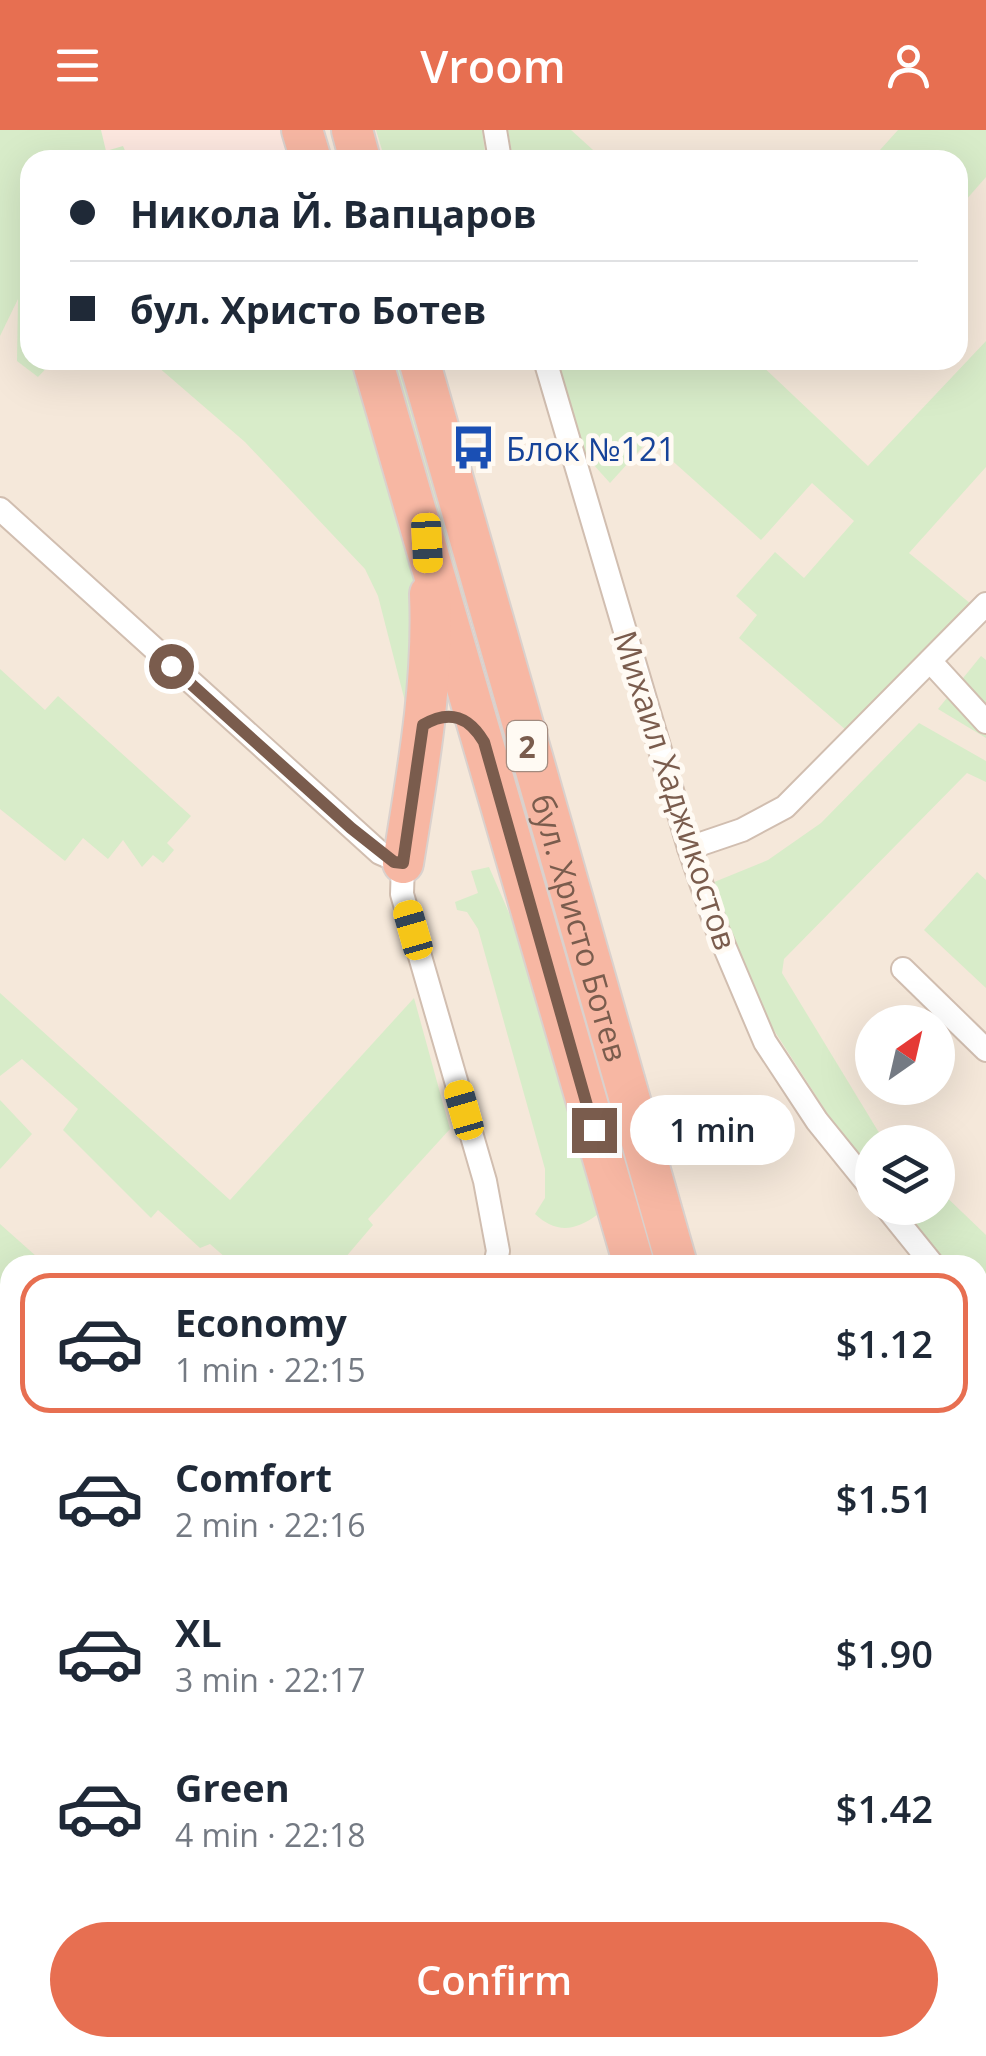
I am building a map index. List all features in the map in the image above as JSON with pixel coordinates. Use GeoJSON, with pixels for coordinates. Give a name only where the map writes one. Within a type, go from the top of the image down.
{"type":"FeatureCollection","features":[{"type":"Feature","properties":{"kind":"highway","name":"бул. Христо Ботев"},"geometry":{"type":"LineString","coordinates":[[375,370],[454,632],[631,1255]]}},
{"type":"Feature","properties":{"kind":"highway","name":"бул. Христо Ботев"},"geometry":{"type":"LineString","coordinates":[[421,370],[674,1255]]}},
{"type":"Feature","properties":{"kind":"highway"},"geometry":{"type":"LineString","coordinates":[[403,863],[429,666],[427,543]]}},
{"type":"Feature","properties":{"kind":"highway"},"geometry":{"type":"LineString","coordinates":[[429,666],[441,645],[477,614],[487,595]]}},
{"type":"Feature","properties":{"kind":"highway"},"geometry":{"type":"LineString","coordinates":[[454,632],[464,630],[480,635],[508,671]]}},
{"type":"Feature","properties":{"kind":"highway"},"geometry":{"type":"LineString","coordinates":[[423,725],[433,719],[456,716],[467,720],[484,742]]}},
{"type":"Feature","properties":{"kind":"street","name":"Михаил Хаджикостов"},"geometry":{"type":"LineString","coordinates":[[548,370],[716,928],[765,1042],[817,1121],[855,1168]]}},
{"type":"Feature","properties":{"kind":"street"},"geometry":{"type":"LineString","coordinates":[[0,509],[351,828],[387,858],[403,863],[402,894],[485,1181],[497,1255]]}},
{"type":"Feature","properties":{"kind":"street"},"geometry":{"type":"LineString","coordinates":[[689,848],[742,830],[785,807],[986,604]]}},
{"type":"Feature","properties":{"kind":"street"},"geometry":{"type":"LineString","coordinates":[[930,661],[986,722]]}},
{"type":"Feature","properties":{"kind":"street"},"geometry":{"type":"LineString","coordinates":[[903,969],[986,1050]]}},
{"type":"Feature","properties":{"kind":"street"},"geometry":{"type":"LineString","coordinates":[[901,1225],[925,1255]]}},
{"type":"Feature","properties":{"kind":"shaded area"},"geometry":{"type":"Polygon","coordinates":[[[0,130],[986,130],[986,1255],[0,1255],[0,130]]]}},
{"type":"Feature","properties":{"kind":"shaded area"},"geometry":{"type":"Polygon","coordinates":[[[19,130],[302,130],[308,150],[38,150],[19,130]]]}},
{"type":"Feature","properties":{"kind":"green space"},"geometry":{"type":"Polygon","coordinates":[[[0,130],[101,130],[106,150],[20,150],[20,363],[18,299],[0,336],[0,130]]]}},
{"type":"Feature","properties":{"kind":"green space"},"geometry":{"type":"Polygon","coordinates":[[[376,130],[482,130],[485,150],[382,150],[376,130]]]}},
{"type":"Feature","properties":{"kind":"green space"},"geometry":{"type":"Polygon","coordinates":[[[508,130],[571,130],[593,150],[511,150],[508,130]]]}},
{"type":"Feature","properties":{"kind":"green space"},"geometry":{"type":"Polygon","coordinates":[[[898,130],[986,130],[986,177],[968,198],[968,150],[880,150],[898,130]]]}},
{"type":"Feature","properties":{"kind":"green space"},"geometry":{"type":"Polygon","coordinates":[[[986,341],[986,467],[909,553],[971,604],[853,736],[739,638],[757,615],[736,596],[775,552],[804,578],[854,521],[812,483],[761,540],[649,440],[610,483],[583,453],[561,370],[767,370],[868,466],[959,370],[968,370],[968,360],[986,341]]]}},
{"type":"Feature","properties":{"kind":"green space"},"geometry":{"type":"Polygon","coordinates":[[[162,370],[360,370],[413,550],[424,629],[411,725],[378,596],[365,569],[245,442],[162,370]]]}},
{"type":"Feature","properties":{"kind":"green space"},"geometry":{"type":"Polygon","coordinates":[[[393,370],[408,370],[472,604],[467,607],[453,577],[393,370]]]}},
{"type":"Feature","properties":{"kind":"green space"},"geometry":{"type":"Polygon","coordinates":[[[981,656],[986,660],[986,738],[938,709],[981,656]]]}},
{"type":"Feature","properties":{"kind":"green space"},"geometry":{"type":"Polygon","coordinates":[[[0,669],[45,710],[58,696],[191,816],[167,843],[174,850],[163,863],[153,855],[142,867],[123,840],[108,859],[83,838],[65,861],[0,809],[0,669]]]}},
{"type":"Feature","properties":{"kind":"green space"},"geometry":{"type":"Polygon","coordinates":[[[919,723],[986,761],[986,782],[967,773],[784,959],[782,973],[855,1093],[855,1105],[862,1105],[874,1125],[855,1125],[855,1157],[768,1021],[702,887],[768,860],[821,823],[919,723]]]}},
{"type":"Feature","properties":{"kind":"green space"},"geometry":{"type":"Polygon","coordinates":[[[489,867],[513,922],[530,945],[599,1188],[598,1214],[574,1227],[551,1225],[535,1214],[545,1198],[545,1169],[478,929],[467,912],[457,910],[455,902],[478,893],[471,871],[489,867]]]}},
{"type":"Feature","properties":{"kind":"green space"},"geometry":{"type":"Polygon","coordinates":[[[977,872],[986,880],[986,988],[924,930],[977,872]]]}},
{"type":"Feature","properties":{"kind":"green space"},"geometry":{"type":"Polygon","coordinates":[[[0,993],[230,1200],[414,998],[450,1129],[368,1219],[373,1225],[348,1255],[223,1255],[210,1244],[200,1248],[158,1210],[151,1218],[63,1130],[78,1109],[22,1059],[0,1076],[0,993]]]}},
{"type":"Feature","properties":{"kind":"green space"},"geometry":{"type":"Polygon","coordinates":[[[0,1100],[32,1134],[0,1169],[0,1100]]]}},
{"type":"Feature","properties":{"kind":"green space"},"geometry":{"type":"Polygon","coordinates":[[[955,1205],[986,1235],[986,1255],[934,1255],[909,1225],[955,1225],[955,1205]]]}},
{"type":"Feature","properties":{"kind":"green space"},"geometry":{"type":"Polygon","coordinates":[[[0,1224],[35,1255],[0,1255],[0,1224]]]}},
{"type":"Feature","properties":{"kind":"place","name":"Блок №121"},"geometry":{"type":"Point","coordinates":[473,448]}},
{"type":"Feature","properties":{"kind":"route"},"geometry":{"type":"LineString","coordinates":[[171,666],[394,862],[403,863],[423,725],[433,719],[456,716],[476,729],[484,742],[594,1130]]}}]}
